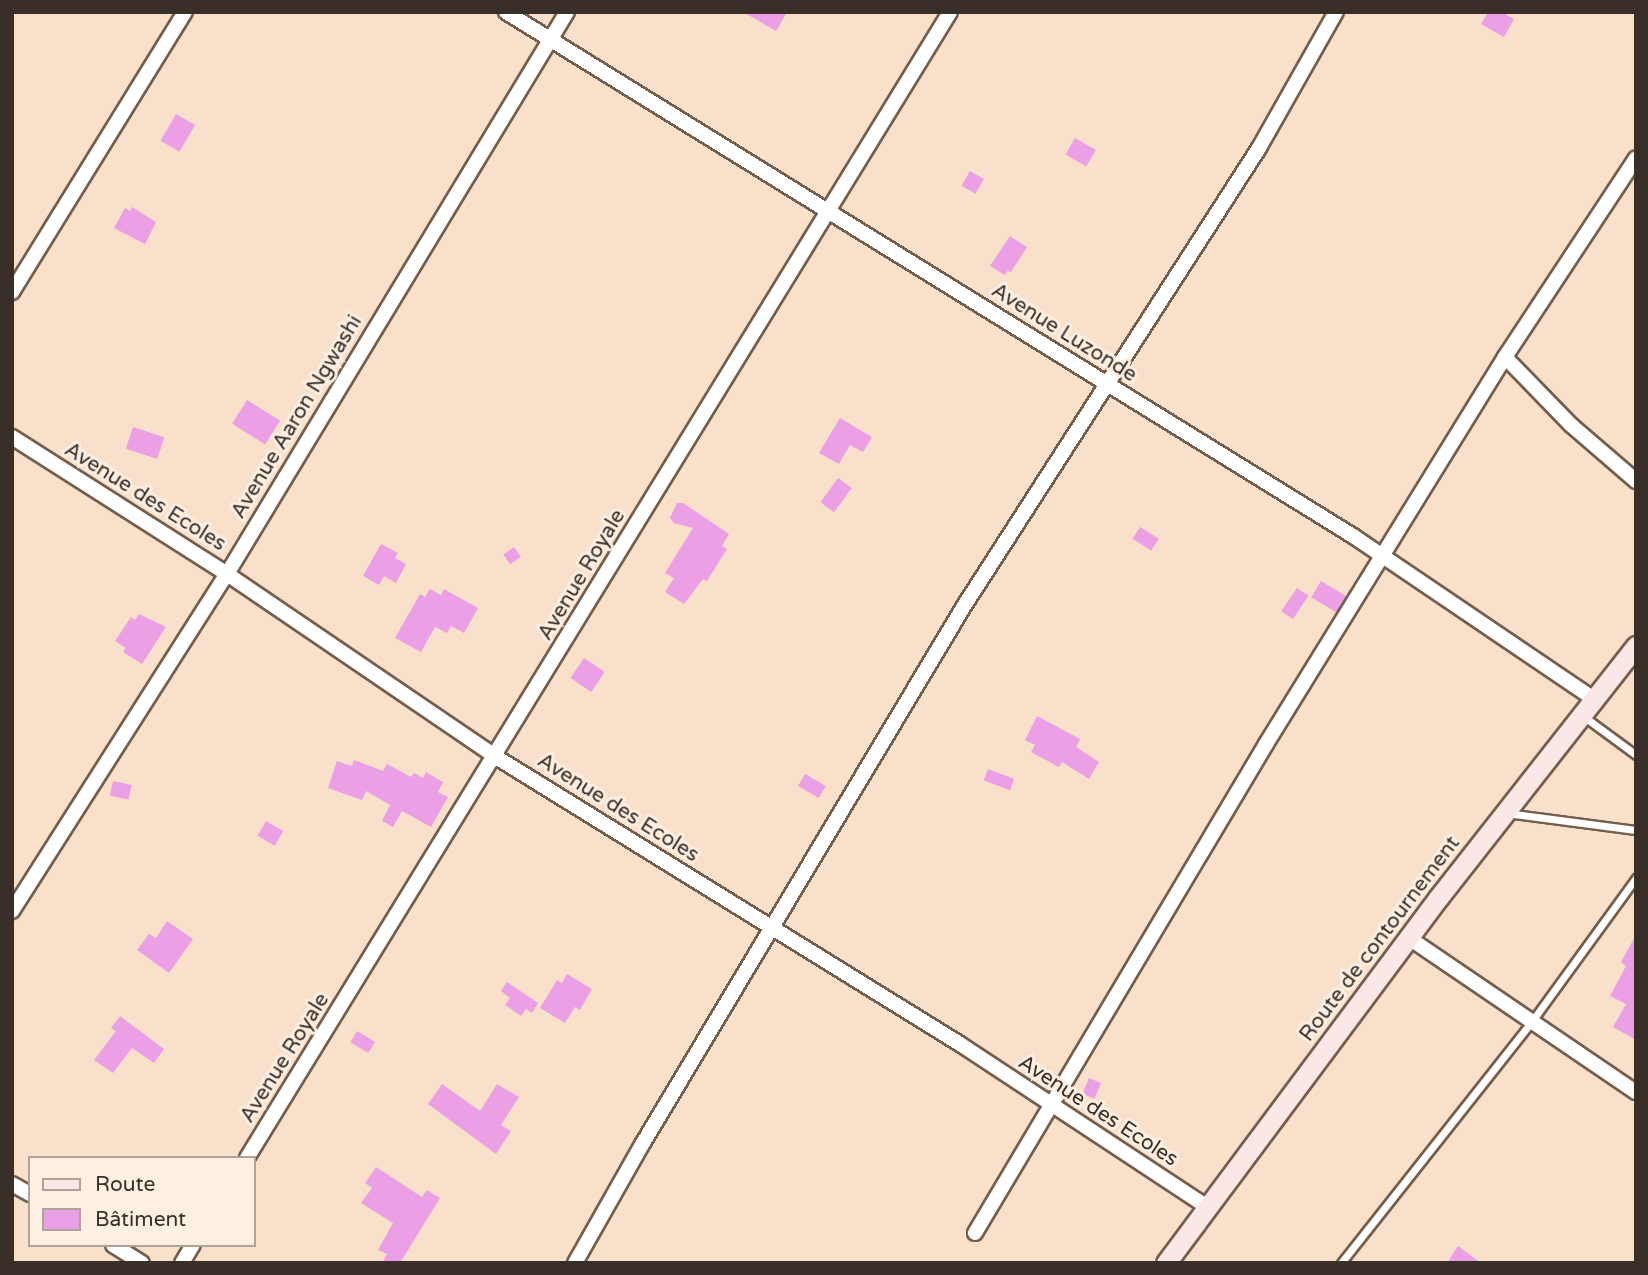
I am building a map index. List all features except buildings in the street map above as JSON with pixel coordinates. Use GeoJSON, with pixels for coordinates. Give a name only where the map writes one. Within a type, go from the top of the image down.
{"type":"FeatureCollection","features":[{"type":"Feature","properties":{"kind":"street"},"geometry":{"type":"LineString","coordinates":[[12,292],[185,12]]}},
{"type":"Feature","properties":{"kind":"street","name":"Avenue Luzonde"},"geometry":{"type":"LineString","coordinates":[[506,12],[1384,557],[1594,699]]}},
{"type":"Feature","properties":{"kind":"street","name":"Avenue Aaron Ngwashi"},"geometry":{"type":"LineString","coordinates":[[12,911],[227,574],[567,12]]}},
{"type":"Feature","properties":{"kind":"street","name":"Avenue Royale"},"geometry":{"type":"LineString","coordinates":[[248,1156],[496,757],[950,12]]}},
{"type":"Feature","properties":{"kind":"street"},"geometry":{"type":"LineString","coordinates":[[575,1263],[643,1143],[964,606],[1109,385],[1259,148],[1336,12]]}},
{"type":"Feature","properties":{"kind":"street"},"geometry":{"type":"LineString","coordinates":[[975,1233],[1266,744],[1384,557],[1505,357],[1636,158]]}},
{"type":"Feature","properties":{"kind":"street"},"geometry":{"type":"LineString","coordinates":[[1505,357],[1571,425],[1636,481]]}},
{"type":"Feature","properties":{"kind":"street","name":"Avenue des Ecoles"},"geometry":{"type":"LineString","coordinates":[[12,437],[227,574],[496,757],[1051,1105],[1207,1207]]}},
{"type":"Feature","properties":{"kind":"street","name":"Route de contournement"},"geometry":{"type":"LineString","coordinates":[[1166,1263],[1409,938],[1636,646]]}},
{"type":"Feature","properties":{"kind":"street"},"geometry":{"type":"LineString","coordinates":[[1409,938],[1635,1089]]}},
{"type":"Feature","properties":{"kind":"street"},"geometry":{"type":"LineString","coordinates":[[12,1184],[28,1193]]}},
{"type":"Feature","properties":{"kind":"street"},"geometry":{"type":"LineString","coordinates":[[116,1247],[142,1263]]}},
{"type":"Feature","properties":{"kind":"street"},"geometry":{"type":"LineString","coordinates":[[182,1263],[192,1247]]}},
{"type":"Feature","properties":{"kind":"lane"},"geometry":{"type":"LineString","coordinates":[[1581,715],[1636,755]]}},
{"type":"Feature","properties":{"kind":"lane"},"geometry":{"type":"LineString","coordinates":[[1506,813],[1636,830]]}},
{"type":"Feature","properties":{"kind":"lane"},"geometry":{"type":"LineString","coordinates":[[1341,1263],[1532,1021],[1636,878]]}}]}
